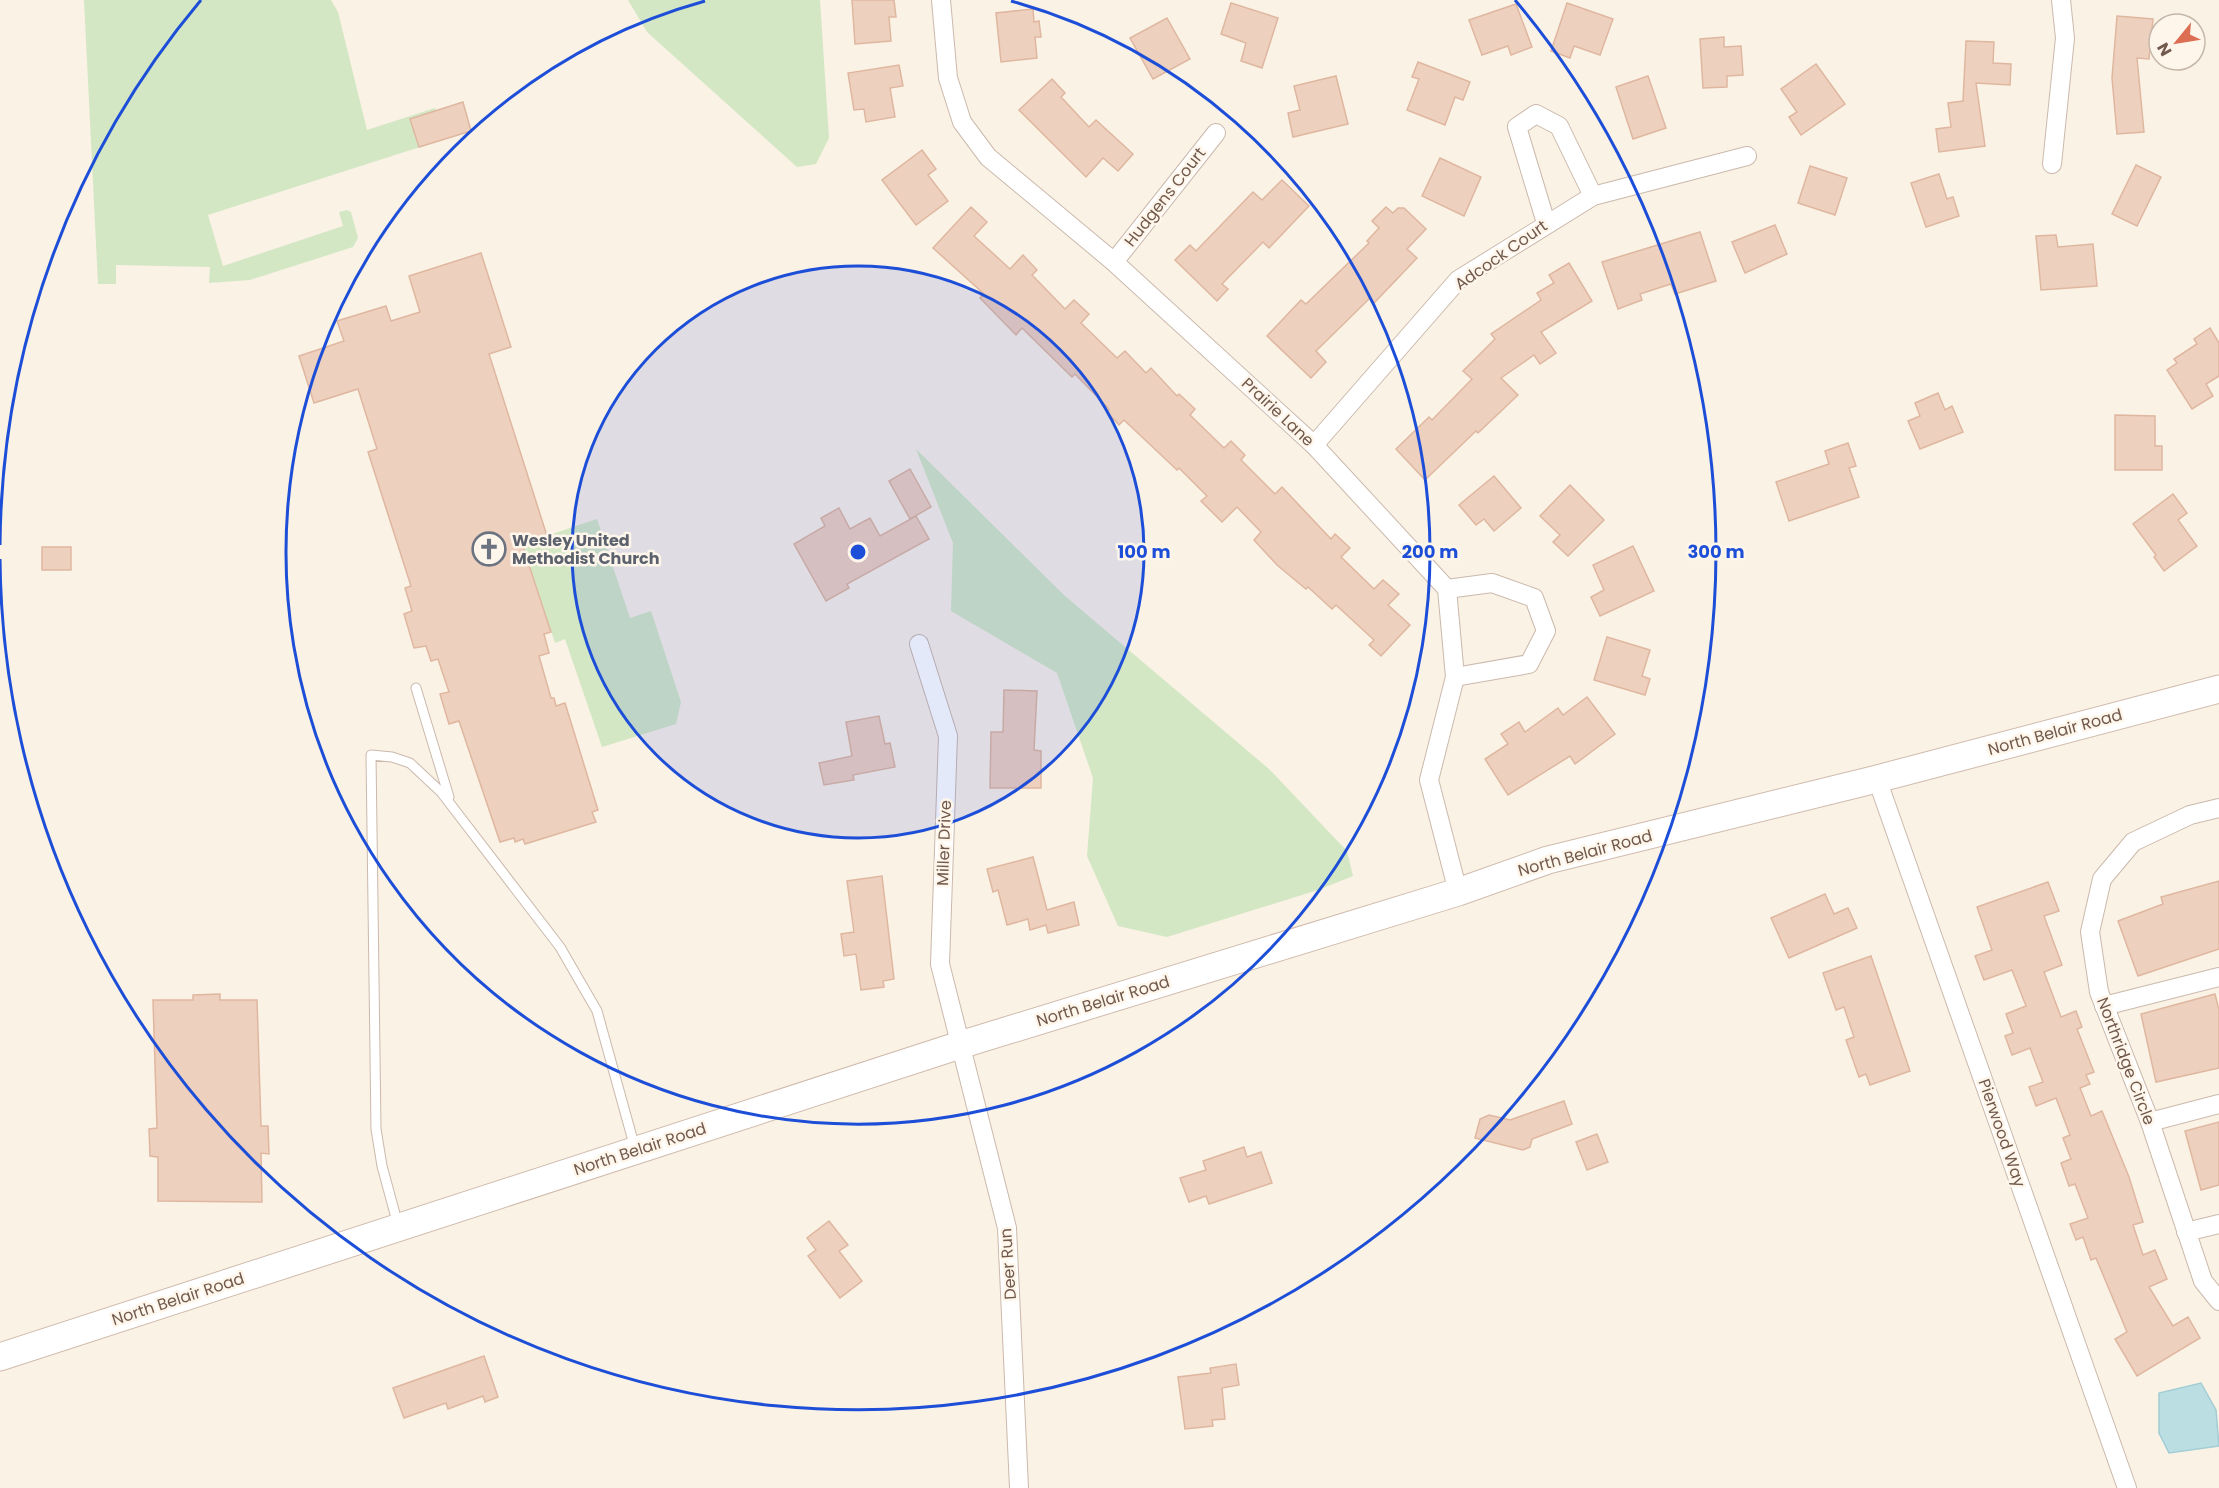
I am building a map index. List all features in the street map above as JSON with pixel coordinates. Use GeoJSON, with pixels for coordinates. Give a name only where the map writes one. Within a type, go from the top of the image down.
{"type":"FeatureCollection","features":[{"type":"Feature","properties":{"kind":"street","name":"Prairie Lane"},"geometry":{"type":"LineString","coordinates":[[941,0],[948,78],[962,122],[988,157],[1114,262],[1314,446],[1447,589]]}},
{"type":"Feature","properties":{"kind":"street"},"geometry":{"type":"LineString","coordinates":[[2052,164],[2065,38],[2061,0]]}},
{"type":"Feature","properties":{"kind":"street"},"geometry":{"type":"LineString","coordinates":[[1546,223],[1517,127],[1536,114],[1559,126],[1593,196]]}},
{"type":"Feature","properties":{"kind":"street","name":"Hudgens Court"},"geometry":{"type":"LineString","coordinates":[[1114,262],[1216,133]]}},
{"type":"Feature","properties":{"kind":"street","name":"Adcock Court"},"geometry":{"type":"LineString","coordinates":[[1314,446],[1458,280],[1546,223],[1593,196],[1747,156]]}},
{"type":"Feature","properties":{"kind":"street"},"geometry":{"type":"LineString","coordinates":[[1455,677],[1529,664],[1546,631],[1534,598],[1492,583],[1447,589],[1455,677],[1429,780],[1458,892]]}},
{"type":"Feature","properties":{"kind":"street","name":"Miller Drive"},"geometry":{"type":"LineString","coordinates":[[919,644],[948,736],[940,964],[960,1045]]}},
{"type":"Feature","properties":{"kind":"street","name":"North Belair Road"},"geometry":{"type":"LineString","coordinates":[[0,1357],[960,1045],[1458,892],[1548,860],[2219,689]]}},
{"type":"Feature","properties":{"kind":"street","name":"Pierwood Way"},"geometry":{"type":"LineString","coordinates":[[1877,778],[2127,1488]]}},
{"type":"Feature","properties":{"kind":"street","name":"Northridge Circle"},"geometry":{"type":"LineString","coordinates":[[2219,808],[2190,815],[2133,842],[2102,879],[2090,932],[2098,992],[2150,1122],[2203,1281],[2219,1300]]}},
{"type":"Feature","properties":{"kind":"street"},"geometry":{"type":"LineString","coordinates":[[2104,1006],[2219,977]]}},
{"type":"Feature","properties":{"kind":"street","name":"Deer Run"},"geometry":{"type":"LineString","coordinates":[[960,1045],[1007,1228],[1019,1488]]}},
{"type":"Feature","properties":{"kind":"street"},"geometry":{"type":"LineString","coordinates":[[2150,1122],[2219,1104]]}},
{"type":"Feature","properties":{"kind":"street"},"geometry":{"type":"LineString","coordinates":[[2186,1232],[2219,1224]]}},
{"type":"Feature","properties":{"kind":"lane"},"geometry":{"type":"LineString","coordinates":[[416,688],[452,805]]}},
{"type":"Feature","properties":{"kind":"lane"},"geometry":{"type":"LineString","coordinates":[[399,1227],[382,1166],[376,1130],[371,755],[392,757],[410,763],[441,792],[535,912],[581,982],[597,1011],[636,1150]]}},
{"type":"Feature","properties":{"kind":"green space"},"geometry":{"type":"Polygon","coordinates":[[[84,0],[331,0],[338,12],[367,130],[435,108],[448,138],[208,215],[223,266],[343,226],[339,212],[347,210],[351,212],[358,238],[353,247],[250,280],[209,283],[210,267],[116,265],[116,284],[98,284],[84,0]]]}},
{"type":"Feature","properties":{"kind":"green space"},"geometry":{"type":"Polygon","coordinates":[[[628,0],[820,0],[829,138],[816,164],[797,167],[647,32],[628,0]]]}},
{"type":"Feature","properties":{"kind":"green space"},"geometry":{"type":"Polygon","coordinates":[[[916,449],[1065,596],[1269,769],[1347,851],[1353,876],[1318,890],[1167,937],[1118,926],[1087,856],[1093,778],[1057,673],[951,611],[953,543],[916,449]]]}},
{"type":"Feature","properties":{"kind":"green space"},"geometry":{"type":"Polygon","coordinates":[[[597,519],[630,618],[651,611],[681,702],[676,724],[602,747],[565,639],[555,643],[522,544],[597,519]]]}},
{"type":"Feature","properties":{"kind":"water"},"geometry":{"type":"Polygon","coordinates":[[[2201,1383],[2216,1410],[2219,1446],[2169,1453],[2159,1433],[2159,1393],[2201,1383]]]}},
{"type":"Feature","properties":{"kind":"building"},"geometry":{"type":"Polygon","coordinates":[[[852,0],[894,0],[896,17],[889,17],[891,41],[855,44],[852,0]]]}},
{"type":"Feature","properties":{"kind":"building"},"geometry":{"type":"Polygon","coordinates":[[[1231,3],[1278,18],[1262,68],[1241,61],[1246,43],[1221,34],[1231,3]]]}},
{"type":"Feature","properties":{"kind":"building"},"geometry":{"type":"Polygon","coordinates":[[[1567,3],[1613,19],[1600,55],[1574,46],[1570,58],[1551,51],[1567,3]]]}},
{"type":"Feature","properties":{"kind":"building"},"geometry":{"type":"Polygon","coordinates":[[[1516,4],[1532,47],[1511,55],[1508,46],[1482,55],[1469,20],[1516,4]]]}},
{"type":"Feature","properties":{"kind":"building"},"geometry":{"type":"Polygon","coordinates":[[[1033,9],[1034,22],[1039,21],[1041,37],[1035,37],[1037,58],[1001,62],[996,13],[1033,9]]]}},
{"type":"Feature","properties":{"kind":"building"},"geometry":{"type":"Polygon","coordinates":[[[2117,16],[2147,18],[2147,59],[2137,58],[2144,132],[2117,134],[2112,78],[2117,16]]]}},
{"type":"Feature","properties":{"kind":"building"},"geometry":{"type":"Polygon","coordinates":[[[1167,18],[1190,59],[1153,79],[1130,38],[1167,18]]]}},
{"type":"Feature","properties":{"kind":"building"},"geometry":{"type":"Polygon","coordinates":[[[1724,37],[1724,47],[1741,46],[1743,75],[1727,76],[1727,87],[1703,88],[1700,39],[1724,37]]]}},
{"type":"Feature","properties":{"kind":"building"},"geometry":{"type":"Polygon","coordinates":[[[1966,41],[1994,42],[1993,63],[2011,64],[2010,85],[1976,83],[1985,146],[1939,152],[1936,129],[1951,127],[1948,103],[1963,101],[1966,41]]]}},
{"type":"Feature","properties":{"kind":"building"},"geometry":{"type":"Polygon","coordinates":[[[1418,62],[1470,82],[1463,100],[1455,97],[1445,125],[1407,110],[1419,79],[1412,77],[1418,62]]]}},
{"type":"Feature","properties":{"kind":"building"},"geometry":{"type":"Polygon","coordinates":[[[1816,64],[1845,104],[1801,135],[1789,117],[1797,112],[1781,89],[1816,64]]]}},
{"type":"Feature","properties":{"kind":"building"},"geometry":{"type":"Polygon","coordinates":[[[899,65],[903,86],[890,88],[895,117],[866,122],[864,109],[854,110],[848,73],[899,65]]]}},
{"type":"Feature","properties":{"kind":"building"},"geometry":{"type":"Polygon","coordinates":[[[1336,76],[1348,124],[1293,137],[1288,113],[1300,110],[1294,86],[1336,76]]]}},
{"type":"Feature","properties":{"kind":"building"},"geometry":{"type":"Polygon","coordinates":[[[1648,76],[1666,128],[1633,139],[1616,87],[1648,76]]]}},
{"type":"Feature","properties":{"kind":"building"},"geometry":{"type":"Polygon","coordinates":[[[1052,79],[1065,93],[1061,97],[1089,127],[1096,120],[1133,154],[1118,171],[1103,158],[1086,177],[1019,110],[1052,79]]]}},
{"type":"Feature","properties":{"kind":"building"},"geometry":{"type":"Polygon","coordinates":[[[463,102],[471,131],[419,147],[410,119],[463,102]]]}},
{"type":"Feature","properties":{"kind":"building"},"geometry":{"type":"Polygon","coordinates":[[[922,150],[936,169],[928,175],[948,201],[916,225],[882,180],[922,150]]]}},
{"type":"Feature","properties":{"kind":"building"},"geometry":{"type":"Polygon","coordinates":[[[1440,158],[1481,177],[1464,216],[1422,196],[1440,158]]]}},
{"type":"Feature","properties":{"kind":"building"},"geometry":{"type":"Polygon","coordinates":[[[2136,165],[2161,177],[2137,226],[2112,214],[2136,165]]]}},
{"type":"Feature","properties":{"kind":"building"},"geometry":{"type":"Polygon","coordinates":[[[1810,166],[1847,178],[1835,215],[1798,203],[1810,166]]]}},
{"type":"Feature","properties":{"kind":"building"},"geometry":{"type":"Polygon","coordinates":[[[1939,174],[1947,199],[1953,197],[1959,216],[1926,227],[1911,183],[1939,174]]]}},
{"type":"Feature","properties":{"kind":"building"},"geometry":{"type":"Polygon","coordinates":[[[1282,180],[1309,206],[1269,248],[1263,242],[1222,284],[1228,289],[1217,301],[1175,260],[1190,245],[1196,251],[1253,192],[1262,200],[1282,180]]]}},
{"type":"Feature","properties":{"kind":"building"},"geometry":{"type":"Polygon","coordinates":[[[971,207],[987,222],[974,236],[1010,269],[1023,255],[1037,270],[1032,275],[1065,309],[1074,300],[1089,314],[1081,323],[1117,358],[1125,351],[1146,373],[1151,368],[1177,396],[1179,394],[1195,409],[1190,415],[1224,448],[1231,441],[1245,455],[1241,460],[1275,494],[1282,487],[1331,539],[1335,534],[1350,548],[1341,557],[1374,589],[1383,580],[1399,594],[1388,605],[1410,625],[1381,656],[1369,645],[1374,640],[1336,605],[1332,609],[1308,587],[1306,589],[1277,565],[1254,540],[1261,532],[1237,507],[1222,522],[1201,501],[1207,496],[1179,468],[1177,470],[1124,420],[1119,425],[1107,412],[1109,409],[1075,374],[1072,377],[1022,328],[1016,335],[980,298],[984,294],[933,248],[971,207]]]}},
{"type":"Feature","properties":{"kind":"building"},"geometry":{"type":"Polygon","coordinates":[[[1386,207],[1393,213],[1398,208],[1404,208],[1426,229],[1407,249],[1417,258],[1374,303],[1370,298],[1316,351],[1326,362],[1311,378],[1267,336],[1301,300],[1306,304],[1369,243],[1367,241],[1379,228],[1372,221],[1386,207]]]}},
{"type":"Feature","properties":{"kind":"building"},"geometry":{"type":"Polygon","coordinates":[[[1775,225],[1787,254],[1745,273],[1732,242],[1775,225]]]}},
{"type":"Feature","properties":{"kind":"building"},"geometry":{"type":"Polygon","coordinates":[[[1700,232],[1716,281],[1675,294],[1671,284],[1640,294],[1642,300],[1618,309],[1602,262],[1700,232]]]}},
{"type":"Feature","properties":{"kind":"building"},"geometry":{"type":"Polygon","coordinates":[[[2056,235],[2058,247],[2093,244],[2097,286],[2041,290],[2036,236],[2056,235]]]}},
{"type":"Feature","properties":{"kind":"building","name":"Wesley United Methodist Church"},"geometry":{"type":"Polygon","coordinates":[[[481,253],[511,347],[489,354],[547,536],[522,544],[551,632],[544,634],[549,653],[539,656],[551,698],[554,698],[556,706],[565,703],[598,810],[592,812],[596,822],[525,844],[523,839],[515,842],[514,838],[500,842],[459,721],[449,724],[440,694],[449,692],[438,659],[431,661],[426,646],[414,648],[404,614],[412,611],[405,588],[411,586],[368,452],[377,449],[358,389],[314,403],[299,356],[344,341],[337,321],[386,306],[391,321],[420,312],[409,276],[481,253]]]}},
{"type":"Feature","properties":{"kind":"building"},"geometry":{"type":"Polygon","coordinates":[[[1569,263],[1592,301],[1541,332],[1556,353],[1540,364],[1534,355],[1501,378],[1518,395],[1425,480],[1396,449],[1429,417],[1432,420],[1472,379],[1463,371],[1495,339],[1491,334],[1541,300],[1537,293],[1554,283],[1549,275],[1569,263]]]}},
{"type":"Feature","properties":{"kind":"building"},"geometry":{"type":"Polygon","coordinates":[[[2210,328],[2219,343],[2219,376],[2206,384],[2213,396],[2192,409],[2167,370],[2177,363],[2174,359],[2197,344],[2194,339],[2210,328]]]}},
{"type":"Feature","properties":{"kind":"building"},"geometry":{"type":"Polygon","coordinates":[[[1938,393],[1945,410],[1952,406],[1963,432],[1920,449],[1908,421],[1920,416],[1915,403],[1938,393]]]}},
{"type":"Feature","properties":{"kind":"building"},"geometry":{"type":"Polygon","coordinates":[[[2115,415],[2155,416],[2155,446],[2162,446],[2162,470],[2115,470],[2115,415]]]}},
{"type":"Feature","properties":{"kind":"building"},"geometry":{"type":"Polygon","coordinates":[[[1848,443],[1856,466],[1849,468],[1859,497],[1789,521],[1776,482],[1829,464],[1825,451],[1848,443]]]}},
{"type":"Feature","properties":{"kind":"building"},"geometry":{"type":"Polygon","coordinates":[[[910,469],[931,507],[910,519],[889,481],[910,469]]]}},
{"type":"Feature","properties":{"kind":"building"},"geometry":{"type":"Polygon","coordinates":[[[1494,476],[1521,508],[1494,531],[1484,519],[1476,525],[1459,505],[1494,476]]]}},
{"type":"Feature","properties":{"kind":"building"},"geometry":{"type":"Polygon","coordinates":[[[1570,485],[1604,520],[1568,556],[1553,542],[1560,535],[1540,516],[1570,485]]]}},
{"type":"Feature","properties":{"kind":"building"},"geometry":{"type":"Polygon","coordinates":[[[2173,494],[2187,513],[2178,520],[2197,546],[2164,571],[2154,557],[2156,555],[2133,524],[2173,494]]]}},
{"type":"Feature","properties":{"kind":"building"},"geometry":{"type":"Polygon","coordinates":[[[839,508],[850,529],[870,518],[880,536],[916,516],[929,539],[847,584],[849,588],[826,601],[794,544],[825,526],[821,518],[839,508]]]}},
{"type":"Feature","properties":{"kind":"building"},"geometry":{"type":"Polygon","coordinates":[[[1633,546],[1654,591],[1600,616],[1591,597],[1604,590],[1593,565],[1633,546]]]}},
{"type":"Feature","properties":{"kind":"building"},"geometry":{"type":"Polygon","coordinates":[[[42,547],[71,547],[71,570],[42,570],[42,547]]]}},
{"type":"Feature","properties":{"kind":"building"},"geometry":{"type":"Polygon","coordinates":[[[1607,637],[1650,650],[1642,676],[1650,679],[1645,695],[1594,680],[1607,637]]]}},
{"type":"Feature","properties":{"kind":"building"},"geometry":{"type":"Polygon","coordinates":[[[1004,690],[1037,691],[1034,750],[1041,751],[1041,788],[990,788],[991,732],[1003,732],[1004,690]]]}},
{"type":"Feature","properties":{"kind":"building"},"geometry":{"type":"Polygon","coordinates":[[[1587,697],[1615,734],[1575,764],[1570,756],[1508,795],[1485,759],[1508,744],[1501,734],[1519,722],[1525,732],[1558,708],[1563,715],[1587,697]]]}},
{"type":"Feature","properties":{"kind":"building"},"geometry":{"type":"Polygon","coordinates":[[[879,716],[885,744],[890,743],[895,767],[853,775],[854,780],[824,785],[819,763],[852,756],[846,722],[879,716]]]}},
{"type":"Feature","properties":{"kind":"building"},"geometry":{"type":"Polygon","coordinates":[[[1033,857],[1047,910],[1074,902],[1079,925],[1048,933],[1046,925],[1030,930],[1028,919],[1007,925],[998,890],[993,892],[987,869],[1033,857]]]}},
{"type":"Feature","properties":{"kind":"building"},"geometry":{"type":"Polygon","coordinates":[[[882,876],[894,979],[883,981],[884,987],[861,990],[856,954],[844,956],[841,934],[854,932],[847,881],[882,876]]]}},
{"type":"Feature","properties":{"kind":"building"},"geometry":{"type":"Polygon","coordinates":[[[2219,881],[2219,949],[2138,976],[2118,921],[2163,904],[2161,897],[2219,881]]]}},
{"type":"Feature","properties":{"kind":"building"},"geometry":{"type":"Polygon","coordinates":[[[2048,882],[2059,911],[2044,916],[2062,965],[2044,972],[2061,1017],[2076,1011],[2082,1027],[2077,1029],[2094,1072],[2086,1075],[2090,1084],[2080,1088],[2091,1116],[2102,1111],[2129,1177],[2143,1222],[2133,1225],[2143,1255],[2155,1250],[2167,1279],[2149,1287],[2173,1326],[2188,1317],[2200,1338],[2137,1376],[2115,1339],[2127,1332],[2096,1258],[2091,1260],[2083,1237],[2076,1240],[2070,1224],[2088,1218],[2075,1184],[2069,1186],[2061,1163],[2071,1159],[2063,1138],[2070,1135],[2056,1098],[2036,1106],[2029,1087],[2043,1082],[2030,1048],[2012,1055],[2005,1036],[2013,1033],[2006,1014],[2026,1006],[2012,970],[1984,980],[1975,956],[1992,950],[1977,907],[2048,882]]]}},
{"type":"Feature","properties":{"kind":"building"},"geometry":{"type":"Polygon","coordinates":[[[1825,894],[1834,914],[1848,908],[1857,928],[1789,958],[1771,918],[1825,894]]]}},
{"type":"Feature","properties":{"kind":"building"},"geometry":{"type":"Polygon","coordinates":[[[1871,956],[1910,1071],[1870,1085],[1866,1074],[1859,1077],[1846,1040],[1854,1037],[1844,1007],[1836,1010],[1823,973],[1871,956]]]}},
{"type":"Feature","properties":{"kind":"building"},"geometry":{"type":"Polygon","coordinates":[[[220,994],[220,1000],[257,1000],[261,1126],[268,1126],[269,1154],[261,1153],[262,1202],[158,1201],[158,1157],[150,1156],[149,1129],[157,1128],[153,1000],[193,1000],[193,995],[220,994]]]}},
{"type":"Feature","properties":{"kind":"building"},"geometry":{"type":"Polygon","coordinates":[[[2215,994],[2219,1010],[2219,1068],[2156,1082],[2141,1014],[2215,994]]]}},
{"type":"Feature","properties":{"kind":"building"},"geometry":{"type":"Polygon","coordinates":[[[1564,1101],[1572,1124],[1532,1139],[1530,1147],[1523,1150],[1475,1138],[1480,1119],[1489,1115],[1510,1120],[1564,1101]]]}},
{"type":"Feature","properties":{"kind":"building"},"geometry":{"type":"Polygon","coordinates":[[[2219,1122],[2219,1185],[2201,1190],[2185,1131],[2219,1122]]]}},
{"type":"Feature","properties":{"kind":"building"},"geometry":{"type":"Polygon","coordinates":[[[1597,1134],[1608,1162],[1587,1170],[1576,1142],[1597,1134]]]}},
{"type":"Feature","properties":{"kind":"building"},"geometry":{"type":"Polygon","coordinates":[[[1244,1147],[1247,1157],[1261,1152],[1272,1183],[1209,1204],[1206,1196],[1189,1202],[1180,1178],[1206,1170],[1203,1161],[1244,1147]]]}},
{"type":"Feature","properties":{"kind":"building"},"geometry":{"type":"Polygon","coordinates":[[[829,1221],[848,1245],[839,1251],[862,1281],[840,1298],[808,1256],[816,1250],[807,1238],[829,1221]]]}},
{"type":"Feature","properties":{"kind":"building"},"geometry":{"type":"Polygon","coordinates":[[[484,1356],[498,1397],[485,1402],[483,1396],[448,1409],[446,1403],[404,1418],[393,1388],[484,1356]]]}},
{"type":"Feature","properties":{"kind":"building"},"geometry":{"type":"Polygon","coordinates":[[[1236,1364],[1239,1385],[1222,1388],[1225,1419],[1212,1420],[1213,1426],[1185,1429],[1178,1377],[1211,1373],[1210,1368],[1236,1364]]]}},
{"type":"Feature","properties":{"kind":"place","name":"Wesley United Methodist Church"},"geometry":{"type":"Point","coordinates":[489,549]}}]}
